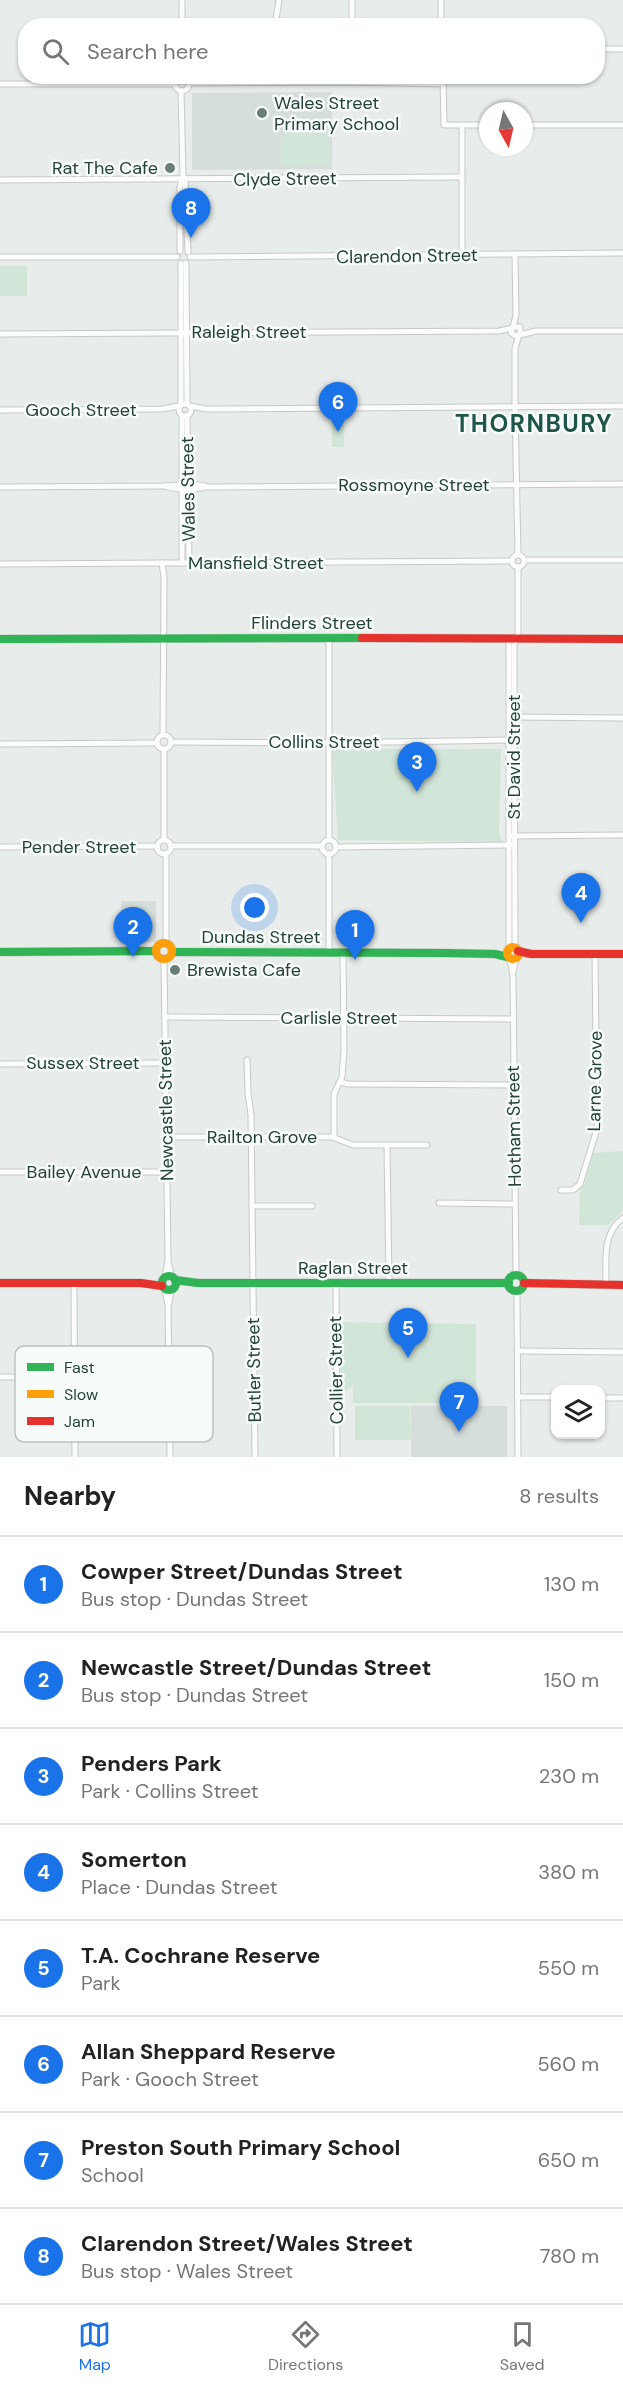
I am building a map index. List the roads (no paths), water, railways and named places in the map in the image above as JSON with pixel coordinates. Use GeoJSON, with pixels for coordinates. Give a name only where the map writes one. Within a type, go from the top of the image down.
{"type":"FeatureCollection","features":[{"type":"Feature","properties":{"kind":"street"},"geometry":{"type":"LineString","coordinates":[[182,0],[182,18]]}},
{"type":"Feature","properties":{"kind":"street"},"geometry":{"type":"LineString","coordinates":[[276,18],[279,0]]}},
{"type":"Feature","properties":{"kind":"street"},"geometry":{"type":"LineString","coordinates":[[352,0],[352,18]]}},
{"type":"Feature","properties":{"kind":"street"},"geometry":{"type":"LineString","coordinates":[[441,0],[441,18]]}},
{"type":"Feature","properties":{"kind":"street"},"geometry":{"type":"LineString","coordinates":[[605,49],[623,49]]}},
{"type":"Feature","properties":{"kind":"street"},"geometry":{"type":"LineString","coordinates":[[0,84],[174,84],[177,90],[181,91],[187,89],[189,84]]}},
{"type":"Feature","properties":{"kind":"street"},"geometry":{"type":"LineString","coordinates":[[444,84],[444,125],[479,125]]}},
{"type":"Feature","properties":{"kind":"street"},"geometry":{"type":"LineString","coordinates":[[181,91],[186,259],[185,415]]}},
{"type":"Feature","properties":{"kind":"street"},"geometry":{"type":"LineString","coordinates":[[533,125],[623,125]]}},
{"type":"Feature","properties":{"kind":"street"},"geometry":{"type":"LineString","coordinates":[[462,126],[462,255]]}},
{"type":"Feature","properties":{"kind":"street","name":"Clyde Street"},"geometry":{"type":"LineString","coordinates":[[0,180],[462,177]]}},
{"type":"Feature","properties":{"kind":"street"},"geometry":{"type":"LineString","coordinates":[[179,254],[183,178]]}},
{"type":"Feature","properties":{"kind":"street"},"geometry":{"type":"LineString","coordinates":[[0,257],[179,254],[186,259]]}},
{"type":"Feature","properties":{"kind":"street","name":"Clarendon Street"},"geometry":{"type":"LineString","coordinates":[[179,254],[186,259],[623,254]]}},
{"type":"Feature","properties":{"kind":"street"},"geometry":{"type":"LineString","coordinates":[[515,255],[518,555],[524,560],[623,560]]}},
{"type":"Feature","properties":{"kind":"street","name":"Raleigh Street"},"geometry":{"type":"LineString","coordinates":[[0,334],[623,331]]}},
{"type":"Feature","properties":{"kind":"street"},"geometry":{"type":"LineString","coordinates":[[184,405],[185,415]]}},
{"type":"Feature","properties":{"kind":"street","name":"Gooch Street"},"geometry":{"type":"LineString","coordinates":[[162,410],[184,405],[206,409],[623,406]]}},
{"type":"Feature","properties":{"kind":"street","name":"Gooch Street"},"geometry":{"type":"LineString","coordinates":[[0,410],[162,410],[185,415],[206,409]]}},
{"type":"Feature","properties":{"kind":"street","name":"Wales Street"},"geometry":{"type":"LineString","coordinates":[[182,563],[185,415]]}},
{"type":"Feature","properties":{"kind":"street","name":"Rossmoyne Street"},"geometry":{"type":"LineString","coordinates":[[0,488],[623,484]]}},
{"type":"Feature","properties":{"kind":"street","name":"Wales Street"},"geometry":{"type":"LineString","coordinates":[[185,486],[189,563]]}},
{"type":"Feature","properties":{"kind":"street"},"geometry":{"type":"LineString","coordinates":[[518,555],[513,557],[512,561],[518,567],[524,560]]}},
{"type":"Feature","properties":{"kind":"street","name":"Mansfield Street"},"geometry":{"type":"LineString","coordinates":[[0,564],[512,561]]}},
{"type":"Feature","properties":{"kind":"street"},"geometry":{"type":"LineString","coordinates":[[163,735],[164,563]]}},
{"type":"Feature","properties":{"kind":"street","name":"St David Street"},"geometry":{"type":"LineString","coordinates":[[512,954],[511,717],[513,638],[518,635],[518,567]]}},
{"type":"Feature","properties":{"kind":"street","name":"Flinders Street"},"geometry":{"type":"LineString","coordinates":[[0,639],[164,637],[623,639]]}},
{"type":"Feature","properties":{"kind":"street"},"geometry":{"type":"LineString","coordinates":[[329,638],[329,839]]}},
{"type":"Feature","properties":{"kind":"street"},"geometry":{"type":"LineString","coordinates":[[511,717],[623,718]]}},
{"type":"Feature","properties":{"kind":"street"},"geometry":{"type":"LineString","coordinates":[[163,735],[171,742],[164,750]]}},
{"type":"Feature","properties":{"kind":"street"},"geometry":{"type":"LineString","coordinates":[[157,743],[163,735]]}},
{"type":"Feature","properties":{"kind":"street","name":"Collins Street"},"geometry":{"type":"LineString","coordinates":[[171,742],[328,743],[511,740]]}},
{"type":"Feature","properties":{"kind":"street"},"geometry":{"type":"LineString","coordinates":[[0,744],[157,743]]}},
{"type":"Feature","properties":{"kind":"street"},"geometry":{"type":"LineString","coordinates":[[157,743],[158,747],[164,750]]}},
{"type":"Feature","properties":{"kind":"street"},"geometry":{"type":"LineString","coordinates":[[164,750],[164,840]]}},
{"type":"Feature","properties":{"kind":"street"},"geometry":{"type":"LineString","coordinates":[[512,836],[623,835]]}},
{"type":"Feature","properties":{"kind":"street"},"geometry":{"type":"LineString","coordinates":[[321,846],[329,839]]}},
{"type":"Feature","properties":{"kind":"street"},"geometry":{"type":"LineString","coordinates":[[329,839],[336,847]]}},
{"type":"Feature","properties":{"kind":"street"},"geometry":{"type":"LineString","coordinates":[[166,853],[160,852],[158,846],[160,841],[170,842],[171,846]]}},
{"type":"Feature","properties":{"kind":"street","name":"Pender Street"},"geometry":{"type":"LineString","coordinates":[[0,847],[158,846]]}},
{"type":"Feature","properties":{"kind":"street"},"geometry":{"type":"LineString","coordinates":[[171,846],[321,846]]}},
{"type":"Feature","properties":{"kind":"street"},"geometry":{"type":"LineString","coordinates":[[166,944],[166,853],[171,846]]}},
{"type":"Feature","properties":{"kind":"street"},"geometry":{"type":"LineString","coordinates":[[321,846],[324,852],[329,854]]}},
{"type":"Feature","properties":{"kind":"street"},"geometry":{"type":"LineString","coordinates":[[336,847],[511,846]]}},
{"type":"Feature","properties":{"kind":"street"},"geometry":{"type":"LineString","coordinates":[[329,854],[334,852],[336,847]]}},
{"type":"Feature","properties":{"kind":"street"},"geometry":{"type":"LineString","coordinates":[[329,854],[329,952]]}},
{"type":"Feature","properties":{"kind":"street"},"geometry":{"type":"LineString","coordinates":[[166,944],[170,946],[172,952],[168,958],[164,959],[157,956],[156,951],[159,945],[166,944]]}},
{"type":"Feature","properties":{"kind":"street"},"geometry":{"type":"LineString","coordinates":[[0,952],[156,951]]}},
{"type":"Feature","properties":{"kind":"street","name":"Dundas Street"},"geometry":{"type":"LineString","coordinates":[[172,952],[623,954]]}},
{"type":"Feature","properties":{"kind":"street"},"geometry":{"type":"LineString","coordinates":[[334,1137],[334,1094],[342,1075],[343,953]]}},
{"type":"Feature","properties":{"kind":"street","name":"Hotham Street"},"geometry":{"type":"LineString","coordinates":[[512,954],[516,1275]]}},
{"type":"Feature","properties":{"kind":"street","name":"Larne Grove"},"geometry":{"type":"LineString","coordinates":[[561,1190],[573,1190],[580,1184],[597,1129],[595,954]]}},
{"type":"Feature","properties":{"kind":"street","name":"Newcastle Street"},"geometry":{"type":"LineString","coordinates":[[164,959],[169,1346]]}},
{"type":"Feature","properties":{"kind":"street","name":"Carlisle Street"},"geometry":{"type":"LineString","coordinates":[[165,1017],[513,1019]]}},
{"type":"Feature","properties":{"kind":"street","name":"Butler Street"},"geometry":{"type":"LineString","coordinates":[[247,1060],[252,1137],[255,1457]]}},
{"type":"Feature","properties":{"kind":"street","name":"Sussex Street"},"geometry":{"type":"LineString","coordinates":[[0,1064],[166,1063]]}},
{"type":"Feature","properties":{"kind":"street"},"geometry":{"type":"LineString","coordinates":[[340,1082],[348,1084],[514,1085]]}},
{"type":"Feature","properties":{"kind":"street","name":"Railton Grove"},"geometry":{"type":"LineString","coordinates":[[167,1137],[334,1137],[350,1144],[427,1145]]}},
{"type":"Feature","properties":{"kind":"street"},"geometry":{"type":"LineString","coordinates":[[387,1145],[388,1283]]}},
{"type":"Feature","properties":{"kind":"street","name":"Bailey Avenue"},"geometry":{"type":"LineString","coordinates":[[0,1172],[167,1172]]}},
{"type":"Feature","properties":{"kind":"street"},"geometry":{"type":"LineString","coordinates":[[439,1203],[515,1204]]}},
{"type":"Feature","properties":{"kind":"street"},"geometry":{"type":"LineString","coordinates":[[252,1206],[312,1206]]}},
{"type":"Feature","properties":{"kind":"street"},"geometry":{"type":"LineString","coordinates":[[606,1285],[607,1240],[618,1221],[623,1218]]}},
{"type":"Feature","properties":{"kind":"street"},"geometry":{"type":"LineString","coordinates":[[516,1275],[522,1278],[524,1283],[522,1289],[517,1291],[511,1288],[509,1283],[516,1275]]}},
{"type":"Feature","properties":{"kind":"street","name":"Raglan Street"},"geometry":{"type":"LineString","coordinates":[[0,1283],[509,1283]]}},
{"type":"Feature","properties":{"kind":"street"},"geometry":{"type":"LineString","coordinates":[[74,1283],[75,1346]]}},
{"type":"Feature","properties":{"kind":"street","name":"Collier Street"},"geometry":{"type":"LineString","coordinates":[[336,1283],[337,1457]]}},
{"type":"Feature","properties":{"kind":"street"},"geometry":{"type":"LineString","coordinates":[[524,1283],[623,1285]]}},
{"type":"Feature","properties":{"kind":"street"},"geometry":{"type":"LineString","coordinates":[[517,1291],[518,1457]]}},
{"type":"Feature","properties":{"kind":"street"},"geometry":{"type":"LineString","coordinates":[[517,1351],[623,1352]]}},
{"type":"Feature","properties":{"kind":"street"},"geometry":{"type":"LineString","coordinates":[[517,1397],[551,1397]]}},
{"type":"Feature","properties":{"kind":"street"},"geometry":{"type":"LineString","coordinates":[[605,1398],[623,1398]]}},
{"type":"Feature","properties":{"kind":"street","name":"Newcastle Street"},"geometry":{"type":"LineString","coordinates":[[170,1442],[170,1457]]}},
{"type":"Feature","properties":{"kind":"place","name":"Wales Street Primary School"},"geometry":{"type":"Point","coordinates":[262,113]}},
{"type":"Feature","properties":{"kind":"place","name":"Rat The Cafe"},"geometry":{"type":"Point","coordinates":[170,168]}},
{"type":"Feature","properties":{"kind":"place","name":"Clarendon Street/Wales Street"},"geometry":{"type":"Point","coordinates":[191,238]}},
{"type":"Feature","properties":{"kind":"place","name":"Allan Sheppard Reserve"},"geometry":{"type":"Point","coordinates":[338,432]}},
{"type":"Feature","properties":{"kind":"place","name":"Penders Park"},"geometry":{"type":"Point","coordinates":[417,792]}},
{"type":"Feature","properties":{"kind":"place","name":"Somerton"},"geometry":{"type":"Point","coordinates":[581,923]}},
{"type":"Feature","properties":{"kind":"place","name":"Newcastle Street/Dundas Street"},"geometry":{"type":"Point","coordinates":[133,957]}},
{"type":"Feature","properties":{"kind":"place","name":"Cowper Street/Dundas Street"},"geometry":{"type":"Point","coordinates":[355,960]}},
{"type":"Feature","properties":{"kind":"place","name":"Brewista Cafe"},"geometry":{"type":"Point","coordinates":[175,970]}},
{"type":"Feature","properties":{"kind":"place","name":"T.A. Cochrane Reserve"},"geometry":{"type":"Point","coordinates":[408,1358]}},
{"type":"Feature","properties":{"kind":"place","name":"Preston South Primary School"},"geometry":{"type":"Point","coordinates":[459,1432]}},
{"type":"Feature","properties":{"kind":"district","name":"THORNBURY"},"geometry":{"type":"Point","coordinates":[534,423]}}]}
